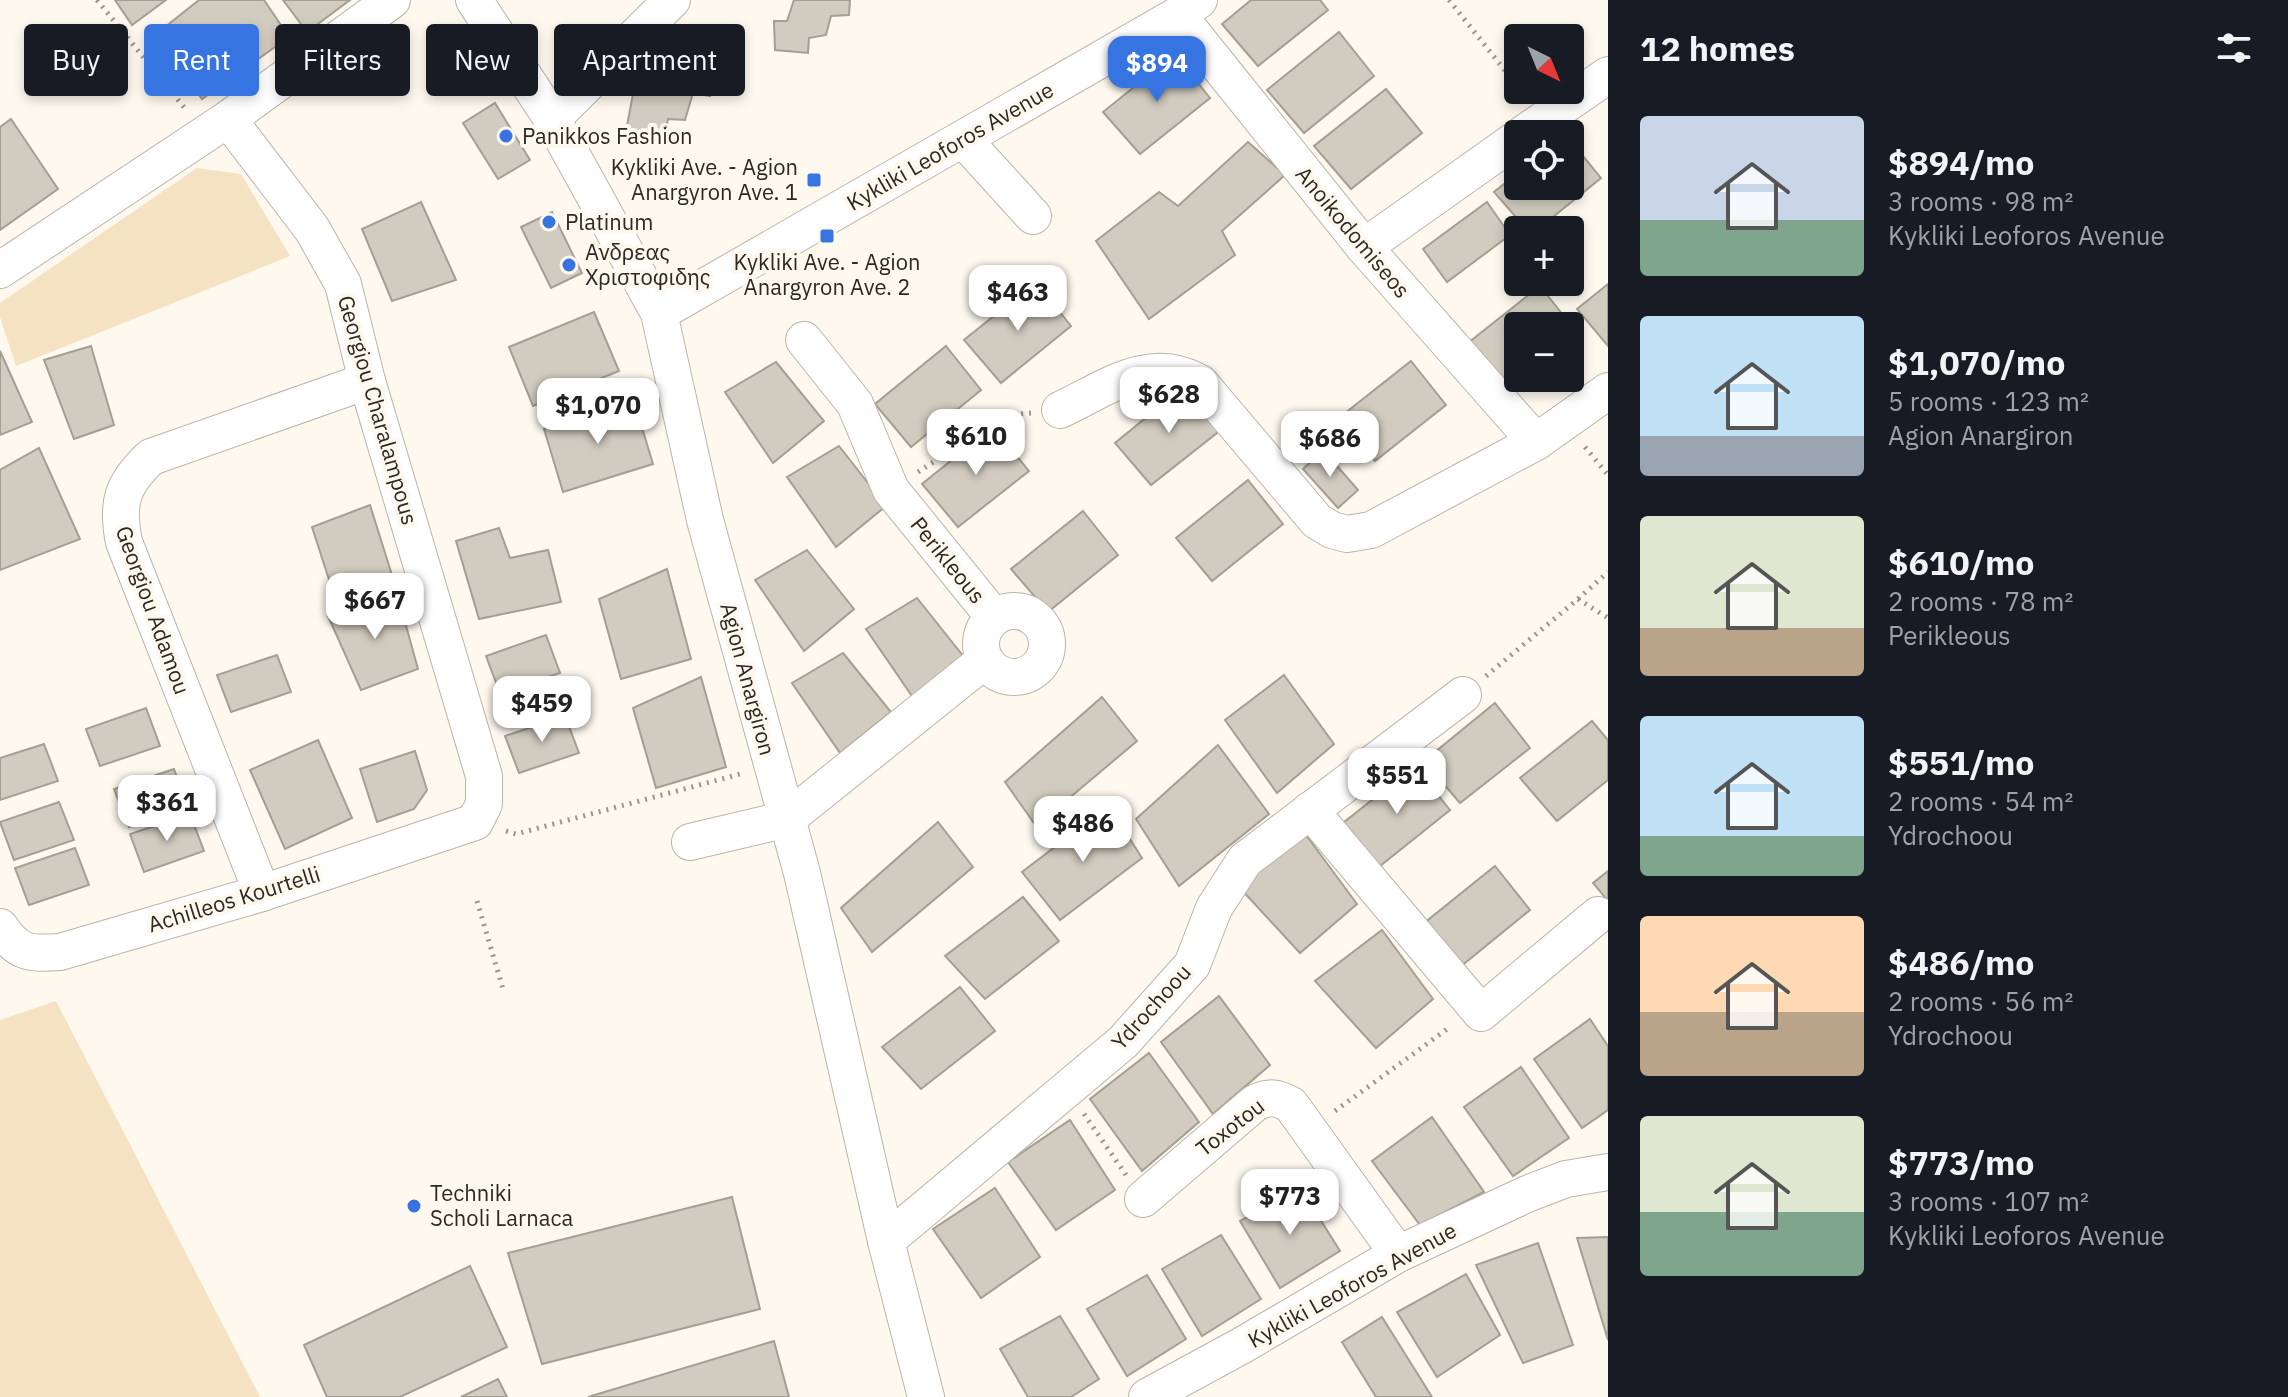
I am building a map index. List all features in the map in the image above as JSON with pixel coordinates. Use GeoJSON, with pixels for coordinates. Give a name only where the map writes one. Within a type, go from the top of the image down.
{"type":"FeatureCollection","features":[{"type":"Feature","properties":{"kind":"street"},"geometry":{"type":"LineString","coordinates":[[0,270],[216,126],[392,0]]}},
{"type":"Feature","properties":{"kind":"street","name":"Agion Anargiron"},"geometry":{"type":"LineString","coordinates":[[474,0],[552,119],[659,313],[705,520],[802,873],[886,1241],[926,1397]]}},
{"type":"Feature","properties":{"kind":"street"},"geometry":{"type":"LineString","coordinates":[[552,119],[672,0]]}},
{"type":"Feature","properties":{"kind":"street","name":"Kykliki Leoforos Avenue"},"geometry":{"type":"LineString","coordinates":[[659,313],[1188,8]]}},
{"type":"Feature","properties":{"kind":"street","name":"Anoikodomiseos"},"geometry":{"type":"LineString","coordinates":[[1188,8],[1364,247],[1536,442]]}},
{"type":"Feature","properties":{"kind":"street"},"geometry":{"type":"LineString","coordinates":[[1543,120],[1608,75]]}},
{"type":"Feature","properties":{"kind":"street","name":"Georgiou Charalampous"},"geometry":{"type":"LineString","coordinates":[[216,126],[312,229],[343,284],[367,381],[484,776],[484,804],[475,822]]}},
{"type":"Feature","properties":{"kind":"street"},"geometry":{"type":"LineString","coordinates":[[963,139],[1033,216]]}},
{"type":"Feature","properties":{"kind":"street"},"geometry":{"type":"LineString","coordinates":[[1364,247],[1504,148]]}},
{"type":"Feature","properties":{"kind":"street","name":"Perikleous"},"geometry":{"type":"LineString","coordinates":[[804,340],[855,404],[891,490],[994,617]]}},
{"type":"Feature","properties":{"kind":"street"},"geometry":{"type":"LineString","coordinates":[[1060,410],[1143,371],[1183,373],[1200,383],[1317,521],[1347,534],[1371,530],[1397,518],[1536,442],[1608,391]]}},
{"type":"Feature","properties":{"kind":"street","name":"Georgiou Adamou"},"geometry":{"type":"LineString","coordinates":[[262,893],[124,542],[118,517],[123,494],[134,473],[151,457],[367,381]]}},
{"type":"Feature","properties":{"kind":"street"},"geometry":{"type":"LineString","coordinates":[[1012,610],[1032,616],[1045,631],[1047,651],[1035,670],[1013,677],[1002,675],[985,660],[982,638],[994,617],[1012,610]]}},
{"type":"Feature","properties":{"kind":"street"},"geometry":{"type":"LineString","coordinates":[[690,842],[787,819],[985,660]]}},
{"type":"Feature","properties":{"kind":"street","name":"Ydrochoou"},"geometry":{"type":"LineString","coordinates":[[886,1241],[1123,1042],[1192,965],[1214,908],[1245,860],[1463,695]]}},
{"type":"Feature","properties":{"kind":"street"},"geometry":{"type":"LineString","coordinates":[[1310,810],[1481,1013],[1598,915]]}},
{"type":"Feature","properties":{"kind":"street","name":"Achilleos Kourtelli"},"geometry":{"type":"LineString","coordinates":[[0,927],[15,946],[34,954],[60,952],[262,893],[475,822]]}},
{"type":"Feature","properties":{"kind":"street","name":"Toxotou"},"geometry":{"type":"LineString","coordinates":[[1143,1199],[1255,1103],[1269,1097],[1278,1098],[1291,1105],[1398,1254]]}},
{"type":"Feature","properties":{"kind":"street","name":"Kykliki Leoforos Avenue"},"geometry":{"type":"LineString","coordinates":[[1147,1397],[1398,1254],[1527,1194],[1566,1179],[1608,1172]]}},
{"type":"Feature","properties":{"kind":"path"},"geometry":{"type":"LineString","coordinates":[[97,0],[216,126]]}},
{"type":"Feature","properties":{"kind":"path"},"geometry":{"type":"LineString","coordinates":[[1449,0],[1504,69]]}},
{"type":"Feature","properties":{"kind":"path"},"geometry":{"type":"LineString","coordinates":[[891,490],[1006,415],[1060,410]]}},
{"type":"Feature","properties":{"kind":"path"},"geometry":{"type":"LineString","coordinates":[[1463,695],[1608,572]]}},
{"type":"Feature","properties":{"kind":"path"},"geometry":{"type":"LineString","coordinates":[[1578,599],[1608,618]]}},
{"type":"Feature","properties":{"kind":"path"},"geometry":{"type":"LineString","coordinates":[[475,822],[516,834],[772,765]]}},
{"type":"Feature","properties":{"kind":"path"},"geometry":{"type":"LineString","coordinates":[[477,901],[503,989]]}},
{"type":"Feature","properties":{"kind":"path"},"geometry":{"type":"LineString","coordinates":[[1309,1130],[1476,1007]]}},
{"type":"Feature","properties":{"kind":"path"},"geometry":{"type":"LineString","coordinates":[[1068,1090],[1143,1199]]}},
{"type":"Feature","properties":{"kind":"shaded area"},"geometry":{"type":"Polygon","coordinates":[[[197,168],[241,174],[290,256],[16,366],[0,317],[0,303],[197,168]]]}},
{"type":"Feature","properties":{"kind":"shaded area"},"geometry":{"type":"Polygon","coordinates":[[[56,1001],[260,1397],[0,1397],[0,1020],[56,1001]]]}},
{"type":"Feature","properties":{"kind":"building"},"geometry":{"type":"Polygon","coordinates":[[[115,0],[166,0],[132,25],[115,0]]]}},
{"type":"Feature","properties":{"kind":"building"},"geometry":{"type":"Polygon","coordinates":[[[199,0],[264,0],[280,24],[275,24],[275,47],[259,58],[259,24],[169,24],[199,0]]]}},
{"type":"Feature","properties":{"kind":"building"},"geometry":{"type":"Polygon","coordinates":[[[283,0],[350,0],[318,24],[301,24],[283,0]]]}},
{"type":"Feature","properties":{"kind":"building"},"geometry":{"type":"Polygon","coordinates":[[[794,0],[850,0],[849,15],[831,16],[826,35],[809,38],[808,53],[775,50],[774,21],[787,21],[794,0]]]}},
{"type":"Feature","properties":{"kind":"building"},"geometry":{"type":"Polygon","coordinates":[[[1251,0],[1320,0],[1328,10],[1258,66],[1222,24],[1251,0]]]}},
{"type":"Feature","properties":{"kind":"building"},"geometry":{"type":"Polygon","coordinates":[[[1339,32],[1374,76],[1304,133],[1267,90],[1339,32]]]}},
{"type":"Feature","properties":{"kind":"building"},"geometry":{"type":"Polygon","coordinates":[[[1175,54],[1210,98],[1140,154],[1103,112],[1175,54]]]}},
{"type":"Feature","properties":{"kind":"building"},"geometry":{"type":"Polygon","coordinates":[[[1386,89],[1422,133],[1351,189],[1314,146],[1386,89]]]}},
{"type":"Feature","properties":{"kind":"building"},"geometry":{"type":"Polygon","coordinates":[[[633,96],[692,96],[685,120],[668,119],[663,145],[625,136],[633,96]]]}},
{"type":"Feature","properties":{"kind":"building"},"geometry":{"type":"Polygon","coordinates":[[[495,103],[530,160],[498,179],[463,123],[495,103]]]}},
{"type":"Feature","properties":{"kind":"building"},"geometry":{"type":"Polygon","coordinates":[[[11,119],[58,189],[0,230],[0,127],[11,119]]]}},
{"type":"Feature","properties":{"kind":"building"},"geometry":{"type":"Polygon","coordinates":[[[1248,142],[1285,175],[1222,231],[1235,255],[1149,319],[1096,241],[1159,192],[1178,206],[1248,142]]]}},
{"type":"Feature","properties":{"kind":"building"},"geometry":{"type":"Polygon","coordinates":[[[1584,157],[1601,178],[1584,192],[1584,157]]]}},
{"type":"Feature","properties":{"kind":"building"},"geometry":{"type":"Polygon","coordinates":[[[1504,184],[1504,200],[1574,200],[1554,216],[1515,216],[1494,192],[1504,184]]]}},
{"type":"Feature","properties":{"kind":"building"},"geometry":{"type":"Polygon","coordinates":[[[421,202],[456,280],[392,301],[362,229],[421,202]]]}},
{"type":"Feature","properties":{"kind":"building"},"geometry":{"type":"Polygon","coordinates":[[[1487,202],[1504,226],[1504,239],[1447,282],[1423,249],[1487,202]]]}},
{"type":"Feature","properties":{"kind":"building"},"geometry":{"type":"Polygon","coordinates":[[[552,212],[582,273],[551,288],[521,227],[552,212]]]}},
{"type":"Feature","properties":{"kind":"building"},"geometry":{"type":"Polygon","coordinates":[[[1036,282],[1071,326],[1001,383],[964,340],[1036,282]]]}},
{"type":"Feature","properties":{"kind":"building"},"geometry":{"type":"Polygon","coordinates":[[[1608,284],[1608,346],[1584,317],[1584,312],[1577,309],[1608,284]]]}},
{"type":"Feature","properties":{"kind":"building"},"geometry":{"type":"Polygon","coordinates":[[[1527,296],[1548,296],[1561,312],[1507,312],[1527,296]]]}},
{"type":"Feature","properties":{"kind":"building"},"geometry":{"type":"Polygon","coordinates":[[[594,312],[619,371],[533,406],[509,347],[594,312]]]}},
{"type":"Feature","properties":{"kind":"building"},"geometry":{"type":"Polygon","coordinates":[[[1504,314],[1504,386],[1468,343],[1504,314]]]}},
{"type":"Feature","properties":{"kind":"building"},"geometry":{"type":"Polygon","coordinates":[[[91,346],[114,425],[74,439],[44,360],[91,346]]]}},
{"type":"Feature","properties":{"kind":"building"},"geometry":{"type":"Polygon","coordinates":[[[946,346],[981,390],[911,447],[875,404],[946,346]]]}},
{"type":"Feature","properties":{"kind":"building"},"geometry":{"type":"Polygon","coordinates":[[[0,351],[32,422],[0,435],[0,351]]]}},
{"type":"Feature","properties":{"kind":"building"},"geometry":{"type":"Polygon","coordinates":[[[1411,361],[1446,405],[1375,461],[1339,418],[1411,361]]]}},
{"type":"Feature","properties":{"kind":"building"},"geometry":{"type":"Polygon","coordinates":[[[776,362],[824,421],[773,463],[725,392],[776,362]]]}},
{"type":"Feature","properties":{"kind":"building"},"geometry":{"type":"Polygon","coordinates":[[[1186,385],[1222,429],[1151,485],[1115,443],[1186,385]]]}},
{"type":"Feature","properties":{"kind":"building"},"geometry":{"type":"Polygon","coordinates":[[[634,401],[653,464],[563,492],[544,429],[634,401]]]}},
{"type":"Feature","properties":{"kind":"building"},"geometry":{"type":"Polygon","coordinates":[[[993,427],[1029,471],[958,527],[922,484],[993,427]]]}},
{"type":"Feature","properties":{"kind":"building"},"geometry":{"type":"Polygon","coordinates":[[[839,446],[886,506],[836,547],[787,477],[839,446]]]}},
{"type":"Feature","properties":{"kind":"building"},"geometry":{"type":"Polygon","coordinates":[[[39,448],[80,539],[0,570],[0,470],[39,448]]]}},
{"type":"Feature","properties":{"kind":"building"},"geometry":{"type":"Polygon","coordinates":[[[1323,450],[1358,490],[1338,508],[1303,469],[1323,450]]]}},
{"type":"Feature","properties":{"kind":"building"},"geometry":{"type":"Polygon","coordinates":[[[1248,480],[1283,524],[1212,581],[1176,538],[1248,480]]]}},
{"type":"Feature","properties":{"kind":"building"},"geometry":{"type":"Polygon","coordinates":[[[370,505],[392,575],[334,595],[312,527],[370,505]]]}},
{"type":"Feature","properties":{"kind":"building"},"geometry":{"type":"Polygon","coordinates":[[[1083,511],[1118,555],[1048,612],[1011,569],[1083,511]]]}},
{"type":"Feature","properties":{"kind":"building"},"geometry":{"type":"Polygon","coordinates":[[[499,528],[510,558],[548,550],[561,602],[479,619],[456,541],[499,528]]]}},
{"type":"Feature","properties":{"kind":"building"},"geometry":{"type":"Polygon","coordinates":[[[807,550],[854,609],[804,651],[755,580],[807,550]]]}},
{"type":"Feature","properties":{"kind":"building"},"geometry":{"type":"Polygon","coordinates":[[[667,569],[691,659],[621,679],[599,599],[667,569]]]}},
{"type":"Feature","properties":{"kind":"building"},"geometry":{"type":"Polygon","coordinates":[[[397,593],[418,669],[361,690],[328,616],[397,593]]]}},
{"type":"Feature","properties":{"kind":"building"},"geometry":{"type":"Polygon","coordinates":[[[917,598],[964,657],[914,699],[866,629],[917,598]]]}},
{"type":"Feature","properties":{"kind":"building"},"geometry":{"type":"Polygon","coordinates":[[[546,635],[560,673],[500,693],[486,656],[546,635]]]}},
{"type":"Feature","properties":{"kind":"building"},"geometry":{"type":"Polygon","coordinates":[[[843,653],[891,712],[840,753],[792,683],[843,653]]]}},
{"type":"Feature","properties":{"kind":"building"},"geometry":{"type":"Polygon","coordinates":[[[277,655],[291,692],[231,712],[217,675],[277,655]]]}},
{"type":"Feature","properties":{"kind":"building"},"geometry":{"type":"Polygon","coordinates":[[[1284,675],[1334,744],[1277,793],[1225,720],[1284,675]]]}},
{"type":"Feature","properties":{"kind":"building"},"geometry":{"type":"Polygon","coordinates":[[[701,677],[726,767],[656,788],[633,708],[701,677]]]}},
{"type":"Feature","properties":{"kind":"building"},"geometry":{"type":"Polygon","coordinates":[[[1102,697],[1137,741],[1036,826],[1005,782],[1102,697]]]}},
{"type":"Feature","properties":{"kind":"building"},"geometry":{"type":"Polygon","coordinates":[[[1495,703],[1530,748],[1460,803],[1424,761],[1495,703]]]}},
{"type":"Feature","properties":{"kind":"building"},"geometry":{"type":"Polygon","coordinates":[[[146,708],[160,746],[100,766],[86,729],[146,708]]]}},
{"type":"Feature","properties":{"kind":"building"},"geometry":{"type":"Polygon","coordinates":[[[565,716],[579,753],[519,773],[505,736],[565,716]]]}},
{"type":"Feature","properties":{"kind":"building"},"geometry":{"type":"Polygon","coordinates":[[[1592,721],[1608,740],[1608,780],[1557,821],[1520,778],[1592,721]]]}},
{"type":"Feature","properties":{"kind":"building"},"geometry":{"type":"Polygon","coordinates":[[[318,740],[352,818],[285,849],[250,770],[318,740]]]}},
{"type":"Feature","properties":{"kind":"building"},"geometry":{"type":"Polygon","coordinates":[[[44,744],[58,781],[0,800],[0,758],[44,744]]]}},
{"type":"Feature","properties":{"kind":"building"},"geometry":{"type":"Polygon","coordinates":[[[1218,745],[1269,814],[1179,886],[1136,819],[1218,745]]]}},
{"type":"Feature","properties":{"kind":"building"},"geometry":{"type":"Polygon","coordinates":[[[415,751],[427,790],[414,809],[377,822],[360,769],[415,751]]]}},
{"type":"Feature","properties":{"kind":"building"},"geometry":{"type":"Polygon","coordinates":[[[1415,766],[1450,810],[1380,866],[1343,823],[1415,766]]]}},
{"type":"Feature","properties":{"kind":"building"},"geometry":{"type":"Polygon","coordinates":[[[174,769],[188,807],[129,827],[114,789],[174,769]]]}},
{"type":"Feature","properties":{"kind":"building"},"geometry":{"type":"Polygon","coordinates":[[[59,802],[74,840],[14,860],[0,822],[59,802]]]}},
{"type":"Feature","properties":{"kind":"building"},"geometry":{"type":"Polygon","coordinates":[[[1109,806],[1142,858],[1060,920],[1022,872],[1109,806]]]}},
{"type":"Feature","properties":{"kind":"building"},"geometry":{"type":"Polygon","coordinates":[[[190,814],[204,851],[144,872],[130,834],[190,814]]]}},
{"type":"Feature","properties":{"kind":"building"},"geometry":{"type":"Polygon","coordinates":[[[938,822],[973,867],[872,952],[841,908],[938,822]]]}},
{"type":"Feature","properties":{"kind":"building"},"geometry":{"type":"Polygon","coordinates":[[[1306,835],[1357,904],[1300,953],[1238,886],[1306,835]]]}},
{"type":"Feature","properties":{"kind":"building"},"geometry":{"type":"Polygon","coordinates":[[[75,848],[89,885],[29,905],[15,868],[75,848]]]}},
{"type":"Feature","properties":{"kind":"building"},"geometry":{"type":"Polygon","coordinates":[[[1495,866],[1530,910],[1460,967],[1423,924],[1495,866]]]}},
{"type":"Feature","properties":{"kind":"building"},"geometry":{"type":"Polygon","coordinates":[[[1608,871],[1608,901],[1593,883],[1608,871]]]}},
{"type":"Feature","properties":{"kind":"building"},"geometry":{"type":"Polygon","coordinates":[[[1023,897],[1059,941],[985,999],[945,956],[1023,897]]]}},
{"type":"Feature","properties":{"kind":"building"},"geometry":{"type":"Polygon","coordinates":[[[1382,930],[1433,999],[1376,1048],[1315,981],[1382,930]]]}},
{"type":"Feature","properties":{"kind":"building"},"geometry":{"type":"Polygon","coordinates":[[[960,987],[995,1031],[921,1089],[882,1047],[960,987]]]}},
{"type":"Feature","properties":{"kind":"building"},"geometry":{"type":"Polygon","coordinates":[[[1219,996],[1270,1065],[1213,1114],[1161,1042],[1219,996]]]}},
{"type":"Feature","properties":{"kind":"building"},"geometry":{"type":"Polygon","coordinates":[[[1590,1019],[1608,1046],[1608,1110],[1582,1128],[1534,1059],[1590,1019]]]}},
{"type":"Feature","properties":{"kind":"building"},"geometry":{"type":"Polygon","coordinates":[[[1149,1053],[1199,1122],[1142,1171],[1090,1099],[1149,1053]]]}},
{"type":"Feature","properties":{"kind":"building"},"geometry":{"type":"Polygon","coordinates":[[[1521,1067],[1569,1138],[1513,1176],[1464,1107],[1521,1067]]]}},
{"type":"Feature","properties":{"kind":"building"},"geometry":{"type":"Polygon","coordinates":[[[1432,1117],[1484,1192],[1420,1225],[1372,1161],[1432,1117]]]}},
{"type":"Feature","properties":{"kind":"building"},"geometry":{"type":"Polygon","coordinates":[[[1070,1120],[1115,1190],[1056,1230],[1008,1162],[1070,1120]]]}},
{"type":"Feature","properties":{"kind":"building"},"geometry":{"type":"Polygon","coordinates":[[[1300,1187],[1340,1251],[1280,1288],[1240,1221],[1300,1187]]]}},
{"type":"Feature","properties":{"kind":"building"},"geometry":{"type":"Polygon","coordinates":[[[995,1188],[1040,1257],[981,1298],[933,1229],[995,1188]]]}},
{"type":"Feature","properties":{"kind":"building"},"geometry":{"type":"Polygon","coordinates":[[[732,1197],[760,1309],[542,1364],[508,1253],[732,1197]]]}},
{"type":"Feature","properties":{"kind":"building"},"geometry":{"type":"Polygon","coordinates":[[[1221,1235],[1261,1299],[1202,1336],[1162,1269],[1221,1235]]]}},
{"type":"Feature","properties":{"kind":"building"},"geometry":{"type":"Polygon","coordinates":[[[1608,1237],[1608,1340],[1577,1238],[1608,1237]]]}},
{"type":"Feature","properties":{"kind":"building"},"geometry":{"type":"Polygon","coordinates":[[[1538,1243],[1573,1345],[1523,1363],[1476,1265],[1538,1243]]]}},
{"type":"Feature","properties":{"kind":"building"},"geometry":{"type":"Polygon","coordinates":[[[470,1266],[507,1347],[400,1397],[327,1397],[304,1345],[470,1266]]]}},
{"type":"Feature","properties":{"kind":"building"},"geometry":{"type":"Polygon","coordinates":[[[1466,1274],[1500,1335],[1437,1377],[1397,1312],[1466,1274]]]}},
{"type":"Feature","properties":{"kind":"building"},"geometry":{"type":"Polygon","coordinates":[[[1147,1275],[1186,1339],[1127,1376],[1087,1309],[1147,1275]]]}},
{"type":"Feature","properties":{"kind":"building"},"geometry":{"type":"Polygon","coordinates":[[[1060,1316],[1099,1379],[1071,1397],[1028,1397],[1000,1349],[1060,1316]]]}},
{"type":"Feature","properties":{"kind":"building"},"geometry":{"type":"Polygon","coordinates":[[[1382,1317],[1432,1397],[1376,1397],[1342,1342],[1382,1317]]]}},
{"type":"Feature","properties":{"kind":"building"},"geometry":{"type":"Polygon","coordinates":[[[774,1341],[789,1397],[588,1397],[774,1341]]]}},
{"type":"Feature","properties":{"kind":"building"},"geometry":{"type":"Polygon","coordinates":[[[498,1379],[507,1397],[461,1397],[498,1379]]]}},
{"type":"Feature","properties":{"kind":"place","name":"Panikkos Fashion"},"geometry":{"type":"Point","coordinates":[506,136]}},
{"type":"Feature","properties":{"kind":"place","name":"Kykliki Ave. - Agion Anargyron Ave. 1"},"geometry":{"type":"Point","coordinates":[814,180]}},
{"type":"Feature","properties":{"kind":"place","name":"Platinum"},"geometry":{"type":"Point","coordinates":[549,222]}},
{"type":"Feature","properties":{"kind":"place","name":"Kykliki Ave. - Agion Anargyron Ave. 2"},"geometry":{"type":"Point","coordinates":[827,236]}},
{"type":"Feature","properties":{"kind":"place","name":"Ανδρεας Χριστοφιδης"},"geometry":{"type":"Point","coordinates":[569,265]}},
{"type":"Feature","properties":{"kind":"place","name":"Techniki Scholi Larnaca"},"geometry":{"type":"Point","coordinates":[414,1206]}}]}
